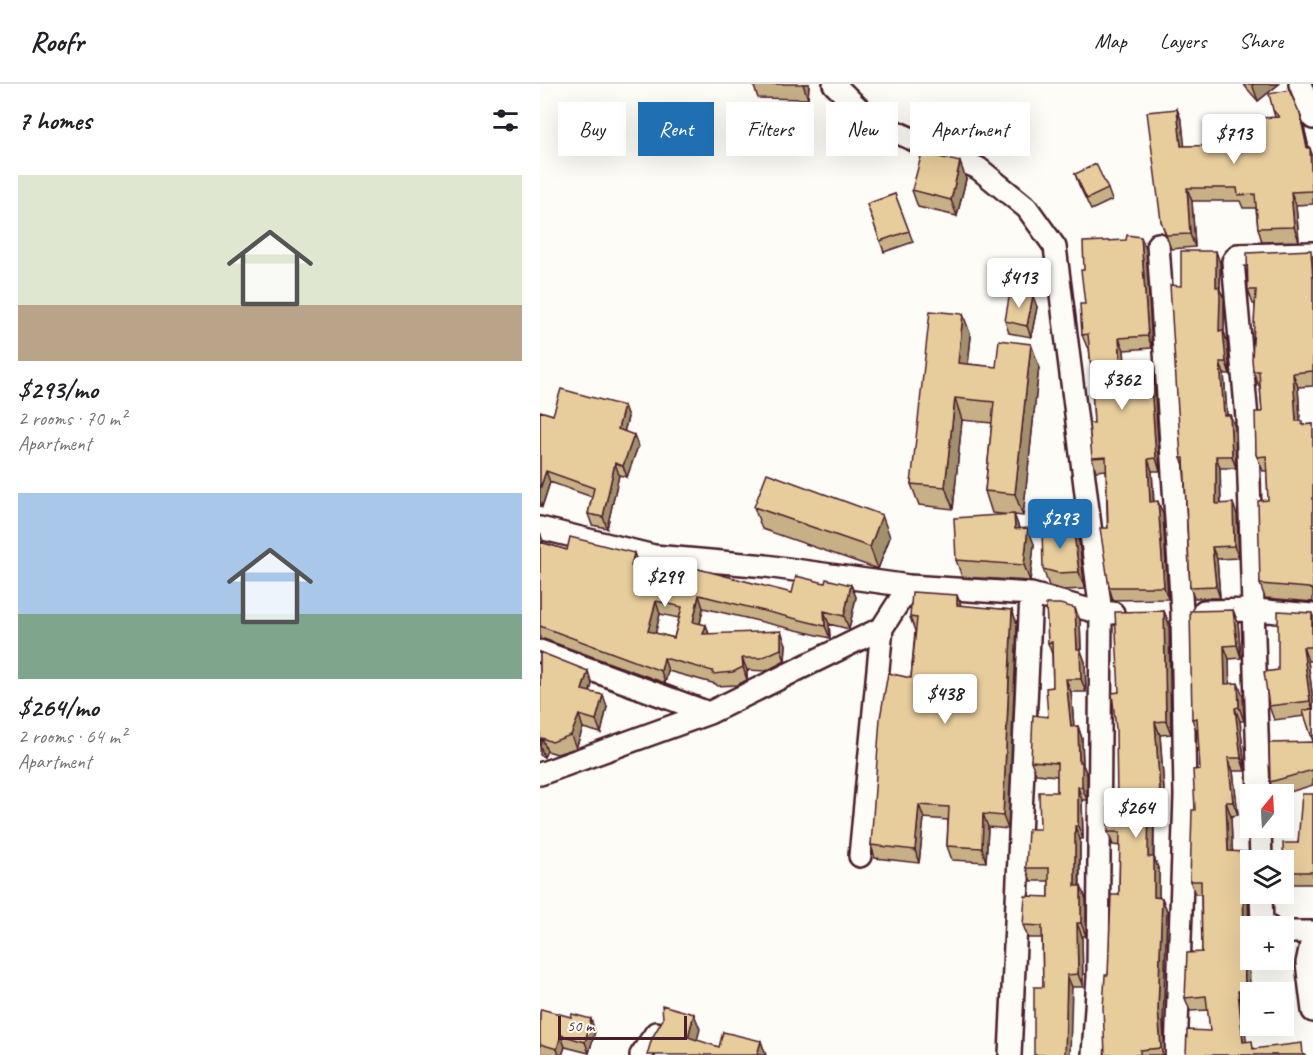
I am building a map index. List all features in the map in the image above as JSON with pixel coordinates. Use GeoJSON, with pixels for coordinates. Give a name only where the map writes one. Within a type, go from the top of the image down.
{"type":"FeatureCollection","features":[{"type":"Feature","properties":{"kind":"street"},"geometry":{"type":"LineString","coordinates":[[834,84],[871,121],[978,168],[1027,208],[1055,247],[1101,613],[1098,977],[1093,1055]]}},
{"type":"Feature","properties":{"kind":"street"},"geometry":{"type":"LineString","coordinates":[[1300,84],[1313,118]]}},
{"type":"Feature","properties":{"kind":"street"},"geometry":{"type":"LineString","coordinates":[[1158,244],[1182,612],[1185,796],[1176,1055]]}},
{"type":"Feature","properties":{"kind":"street"},"geometry":{"type":"LineString","coordinates":[[1259,784],[1255,610],[1247,418],[1233,261],[1238,255],[1313,253]]}},
{"type":"Feature","properties":{"kind":"street"},"geometry":{"type":"LineString","coordinates":[[540,528],[654,556],[766,566],[909,585],[1031,594],[1101,613],[1136,612]]}},
{"type":"Feature","properties":{"kind":"street"},"geometry":{"type":"LineString","coordinates":[[860,856],[882,628],[909,585]]}},
{"type":"Feature","properties":{"kind":"street"},"geometry":{"type":"LineString","coordinates":[[1010,1055],[1031,594]]}},
{"type":"Feature","properties":{"kind":"street"},"geometry":{"type":"LineString","coordinates":[[1159,612],[1255,610],[1313,615]]}},
{"type":"Feature","properties":{"kind":"street"},"geometry":{"type":"LineString","coordinates":[[540,774],[709,713],[882,628]]}},
{"type":"Feature","properties":{"kind":"street"},"geometry":{"type":"LineString","coordinates":[[540,651],[709,713]]}},
{"type":"Feature","properties":{"kind":"street"},"geometry":{"type":"LineString","coordinates":[[1294,933],[1313,934],[1307,963],[1313,1011]]}},
{"type":"Feature","properties":{"kind":"street"},"geometry":{"type":"LineString","coordinates":[[641,1055],[656,1033]]}},
{"type":"Feature","properties":{"kind":"building"},"geometry":{"type":"Polygon","coordinates":[[[1289,90],[1300,114],[1307,148],[1310,148],[1312,191],[1291,192],[1294,227],[1258,228],[1255,194],[1238,195],[1237,188],[1187,188],[1190,234],[1166,235],[1161,221],[1147,112],[1177,109],[1181,146],[1243,145],[1241,119],[1279,117],[1273,110],[1269,94],[1289,90]]]}},
{"type":"Feature","properties":{"kind":"building"},"geometry":{"type":"Polygon","coordinates":[[[921,156],[935,156],[960,162],[951,200],[912,190],[921,156]]]}},
{"type":"Feature","properties":{"kind":"building"},"geometry":{"type":"Polygon","coordinates":[[[1096,164],[1108,189],[1087,199],[1075,174],[1096,164]]]}},
{"type":"Feature","properties":{"kind":"building"},"geometry":{"type":"Polygon","coordinates":[[[895,194],[909,231],[880,241],[867,204],[895,194]]]}},
{"type":"Feature","properties":{"kind":"building"},"geometry":{"type":"Polygon","coordinates":[[[1127,235],[1141,237],[1148,336],[1119,338],[1121,368],[1150,369],[1156,458],[1148,459],[1150,502],[1158,501],[1164,587],[1109,587],[1100,528],[1108,528],[1106,457],[1092,458],[1089,423],[1094,423],[1091,367],[1088,334],[1082,335],[1080,304],[1085,304],[1081,270],[1084,270],[1083,242],[1126,240],[1127,235]]]}},
{"type":"Feature","properties":{"kind":"building"},"geometry":{"type":"Polygon","coordinates":[[[1311,250],[1313,371],[1293,373],[1296,421],[1302,421],[1302,425],[1313,424],[1313,590],[1260,584],[1258,501],[1268,500],[1266,456],[1257,457],[1256,454],[1255,412],[1262,412],[1259,371],[1253,371],[1252,359],[1256,290],[1248,290],[1247,253],[1311,250]]]}},
{"type":"Feature","properties":{"kind":"building"},"geometry":{"type":"Polygon","coordinates":[[[1181,251],[1216,251],[1216,287],[1219,287],[1220,296],[1219,331],[1223,330],[1226,362],[1220,362],[1224,415],[1230,415],[1232,456],[1216,456],[1216,504],[1233,503],[1234,546],[1212,547],[1216,586],[1190,587],[1184,458],[1181,458],[1170,285],[1181,286],[1181,251]]]}},
{"type":"Feature","properties":{"kind":"building"},"geometry":{"type":"Polygon","coordinates":[[[1010,292],[1033,296],[1027,326],[1005,321],[1010,292]]]}},
{"type":"Feature","properties":{"kind":"building"},"geometry":{"type":"Polygon","coordinates":[[[930,311],[963,314],[958,363],[996,367],[999,340],[1031,344],[1015,494],[985,491],[994,402],[955,398],[945,487],[911,484],[930,311]]]}},
{"type":"Feature","properties":{"kind":"building"},"geometry":{"type":"Polygon","coordinates":[[[561,389],[624,406],[618,429],[634,435],[623,466],[615,463],[603,517],[588,514],[594,488],[546,471],[540,489],[540,411],[553,415],[561,389]]]}},
{"type":"Feature","properties":{"kind":"building"},"geometry":{"type":"Polygon","coordinates":[[[767,473],[882,515],[870,547],[754,507],[767,473]]]}},
{"type":"Feature","properties":{"kind":"building"},"geometry":{"type":"Polygon","coordinates":[[[1014,514],[1015,529],[1028,528],[1024,565],[956,560],[954,518],[1014,514]]]}},
{"type":"Feature","properties":{"kind":"building"},"geometry":{"type":"Polygon","coordinates":[[[1073,526],[1079,572],[1058,573],[1043,569],[1042,527],[1073,526]]]}},
{"type":"Feature","properties":{"kind":"building"},"geometry":{"type":"Polygon","coordinates":[[[570,537],[634,553],[631,566],[676,577],[679,564],[792,593],[796,576],[825,583],[826,579],[851,585],[844,616],[824,611],[825,626],[699,595],[693,622],[706,625],[703,634],[781,631],[781,649],[761,658],[742,658],[743,667],[733,672],[713,674],[713,671],[664,658],[661,671],[540,626],[540,542],[567,550],[570,537]],[[656,601],[648,631],[674,638],[682,607],[656,601]]]}},
{"type":"Feature","properties":{"kind":"building"},"geometry":{"type":"Polygon","coordinates":[[[912,592],[957,595],[957,605],[1012,610],[1003,816],[983,814],[982,848],[947,846],[949,807],[919,805],[915,850],[871,845],[880,718],[888,673],[911,678],[917,618],[910,617],[912,592]]]}},
{"type":"Feature","properties":{"kind":"building"},"geometry":{"type":"Polygon","coordinates":[[[1046,604],[1060,604],[1075,608],[1077,649],[1080,649],[1081,679],[1066,679],[1071,727],[1078,726],[1082,787],[1078,787],[1078,826],[1075,826],[1075,886],[1081,886],[1081,923],[1077,923],[1078,974],[1067,975],[1065,1055],[1034,1055],[1034,987],[1043,987],[1042,926],[1023,925],[1025,896],[1049,897],[1049,868],[1026,868],[1028,829],[1040,829],[1039,792],[1057,792],[1057,763],[1031,761],[1033,715],[1048,717],[1046,688],[1053,687],[1052,642],[1048,643],[1046,604]]]}},
{"type":"Feature","properties":{"kind":"building"},"geometry":{"type":"Polygon","coordinates":[[[1233,610],[1237,645],[1224,646],[1225,684],[1238,683],[1239,707],[1235,708],[1241,758],[1228,758],[1233,802],[1226,802],[1228,851],[1240,852],[1240,904],[1243,904],[1244,916],[1240,916],[1240,970],[1245,970],[1245,982],[1240,982],[1240,991],[1238,991],[1240,1036],[1242,1036],[1243,1042],[1252,1041],[1253,1049],[1302,1043],[1303,1055],[1186,1055],[1187,1030],[1210,1031],[1206,996],[1185,998],[1187,953],[1202,952],[1201,881],[1190,881],[1192,810],[1195,810],[1193,770],[1200,769],[1197,718],[1192,719],[1190,611],[1233,610]]]}},
{"type":"Feature","properties":{"kind":"building"},"geometry":{"type":"Polygon","coordinates":[[[1164,611],[1166,721],[1155,722],[1160,792],[1149,792],[1148,857],[1154,857],[1154,897],[1162,898],[1158,1010],[1161,1048],[1140,1050],[1140,1055],[1105,1055],[1103,1008],[1105,975],[1108,975],[1111,895],[1119,895],[1120,832],[1108,832],[1108,802],[1117,802],[1116,729],[1112,693],[1119,692],[1115,612],[1164,611]]]}},
{"type":"Feature","properties":{"kind":"building"},"geometry":{"type":"Polygon","coordinates":[[[1278,611],[1312,613],[1312,647],[1303,647],[1310,701],[1269,706],[1264,672],[1278,670],[1278,611]]]}},
{"type":"Feature","properties":{"kind":"building"},"geometry":{"type":"Polygon","coordinates":[[[540,652],[588,671],[582,690],[603,695],[596,720],[579,715],[571,735],[552,742],[542,738],[540,744],[540,652]]]}},
{"type":"Feature","properties":{"kind":"building"},"geometry":{"type":"Polygon","coordinates":[[[1313,708],[1313,741],[1303,711],[1313,708]]]}},
{"type":"Feature","properties":{"kind":"building"},"geometry":{"type":"Polygon","coordinates":[[[1313,742],[1313,770],[1270,782],[1269,743],[1313,742]]]}},
{"type":"Feature","properties":{"kind":"building"},"geometry":{"type":"Polygon","coordinates":[[[1302,794],[1313,794],[1313,872],[1294,872],[1294,850],[1283,850],[1283,843],[1298,843],[1302,794]]]}},
{"type":"Feature","properties":{"kind":"building"},"geometry":{"type":"Polygon","coordinates":[[[662,1005],[694,1014],[688,1037],[719,1047],[723,1032],[761,1041],[757,1055],[647,1055],[652,1038],[663,1019],[662,1005]]]}},
{"type":"Feature","properties":{"kind":"building"},"geometry":{"type":"Polygon","coordinates":[[[541,1009],[571,1017],[572,1014],[591,1019],[585,1042],[561,1035],[557,1049],[540,1044],[541,1009]]]}}]}
